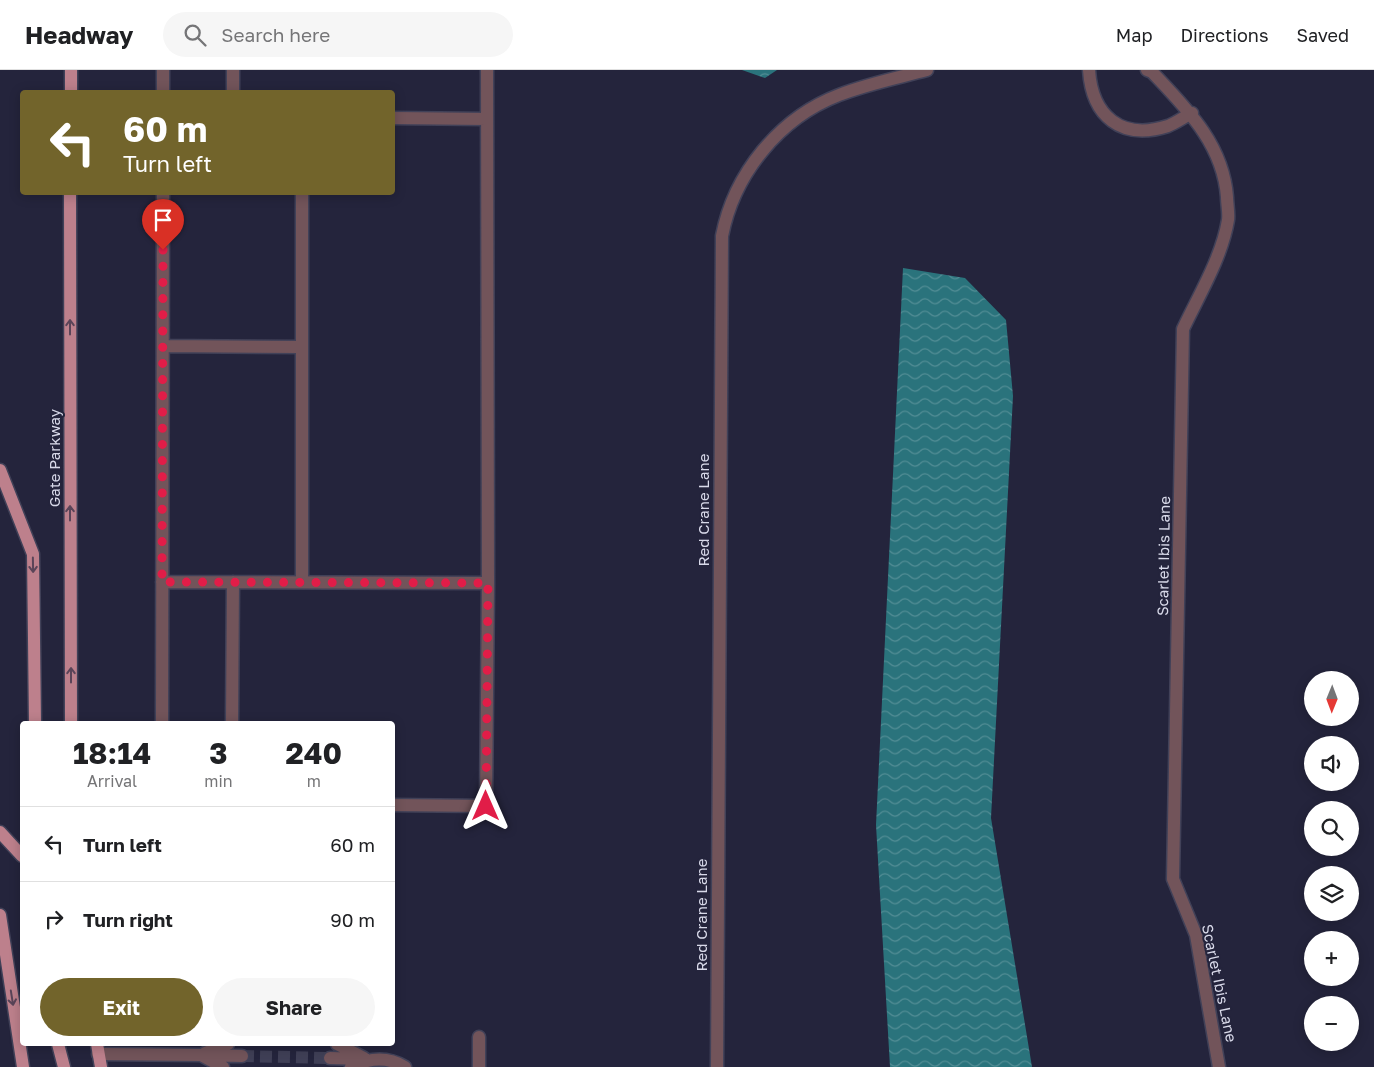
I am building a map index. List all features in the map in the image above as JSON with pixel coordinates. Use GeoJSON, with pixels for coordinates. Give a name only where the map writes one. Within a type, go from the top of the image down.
{"type":"FeatureCollection","features":[{"type":"Feature","properties":{"kind":"main road"},"geometry":{"type":"LineString","coordinates":[[71,70],[71,90]]}},
{"type":"Feature","properties":{"kind":"main road","name":"Gate Parkway"},"geometry":{"type":"LineString","coordinates":[[70,195],[71,721]]}},
{"type":"Feature","properties":{"kind":"main road"},"geometry":{"type":"LineString","coordinates":[[0,470],[33,554],[34,721]]}},
{"type":"Feature","properties":{"kind":"main road"},"geometry":{"type":"LineString","coordinates":[[0,832],[20,854]]}},
{"type":"Feature","properties":{"kind":"main road"},"geometry":{"type":"LineString","coordinates":[[0,916],[23,1067]]}},
{"type":"Feature","properties":{"kind":"main road"},"geometry":{"type":"LineString","coordinates":[[59,1046],[64,1067]]}},
{"type":"Feature","properties":{"kind":"main road"},"geometry":{"type":"LineString","coordinates":[[97,1049],[101,1067]]}},
{"type":"Feature","properties":{"kind":"street"},"geometry":{"type":"LineString","coordinates":[[163,70],[163,90]]}},
{"type":"Feature","properties":{"kind":"street"},"geometry":{"type":"LineString","coordinates":[[233,70],[233,90]]}},
{"type":"Feature","properties":{"kind":"street"},"geometry":{"type":"LineString","coordinates":[[395,806],[486,806],[488,583],[487,70]]}},
{"type":"Feature","properties":{"kind":"street","name":"Red Crane Lane"},"geometry":{"type":"LineString","coordinates":[[717,1067],[722,236],[726,215],[734,196],[751,167],[771,140],[805,114],[837,96],[926,70]]}},
{"type":"Feature","properties":{"kind":"street"},"geometry":{"type":"LineString","coordinates":[[1089,70],[1091,90],[1097,106],[1116,124],[1133,129],[1149,129],[1168,126],[1192,113]]}},
{"type":"Feature","properties":{"kind":"street","name":"Scarlet Ibis Lane"},"geometry":{"type":"LineString","coordinates":[[1151,71],[1192,113],[1217,155],[1226,185],[1229,219],[1218,252],[1183,329],[1173,879],[1196,935],[1220,1067]]}},
{"type":"Feature","properties":{"kind":"street"},"geometry":{"type":"LineString","coordinates":[[395,118],[487,119]]}},
{"type":"Feature","properties":{"kind":"street"},"geometry":{"type":"LineString","coordinates":[[162,721],[163,195]]}},
{"type":"Feature","properties":{"kind":"street"},"geometry":{"type":"LineString","coordinates":[[302,195],[302,582]]}},
{"type":"Feature","properties":{"kind":"street"},"geometry":{"type":"LineString","coordinates":[[163,346],[302,347]]}},
{"type":"Feature","properties":{"kind":"street"},"geometry":{"type":"LineString","coordinates":[[162,582],[488,583]]}},
{"type":"Feature","properties":{"kind":"street"},"geometry":{"type":"LineString","coordinates":[[232,582],[232,721]]}},
{"type":"Feature","properties":{"kind":"street"},"geometry":{"type":"LineString","coordinates":[[479,1037],[479,1067]]}},
{"type":"Feature","properties":{"kind":"street"},"geometry":{"type":"LineString","coordinates":[[201,1055],[223,1046]]}},
{"type":"Feature","properties":{"kind":"street"},"geometry":{"type":"LineString","coordinates":[[340,1046],[366,1059]]}},
{"type":"Feature","properties":{"kind":"street"},"geometry":{"type":"LineString","coordinates":[[97,1049],[242,1056]]}},
{"type":"Feature","properties":{"kind":"street"},"geometry":{"type":"LineString","coordinates":[[201,1055],[223,1067]]}},
{"type":"Feature","properties":{"kind":"street"},"geometry":{"type":"LineString","coordinates":[[330,1058],[396,1061],[405,1067]]}},
{"type":"Feature","properties":{"kind":"street"},"geometry":{"type":"LineString","coordinates":[[351,1067],[366,1059]]}},
{"type":"Feature","properties":{"kind":"water"},"geometry":{"type":"Polygon","coordinates":[[[742,70],[777,70],[765,78],[742,70]]]}},
{"type":"Feature","properties":{"kind":"water"},"geometry":{"type":"Polygon","coordinates":[[[903,268],[965,278],[1006,320],[1013,396],[991,818],[1032,1067],[890,1067],[876,825],[903,268]]]}},
{"type":"Feature","properties":{"kind":"tunnel"},"geometry":{"type":"LineString","coordinates":[[242,1056],[330,1058]]}},
{"type":"Feature","properties":{"kind":"route"},"geometry":{"type":"LineString","coordinates":[[163,250],[162,582],[488,583],[486,806]]}}]}
